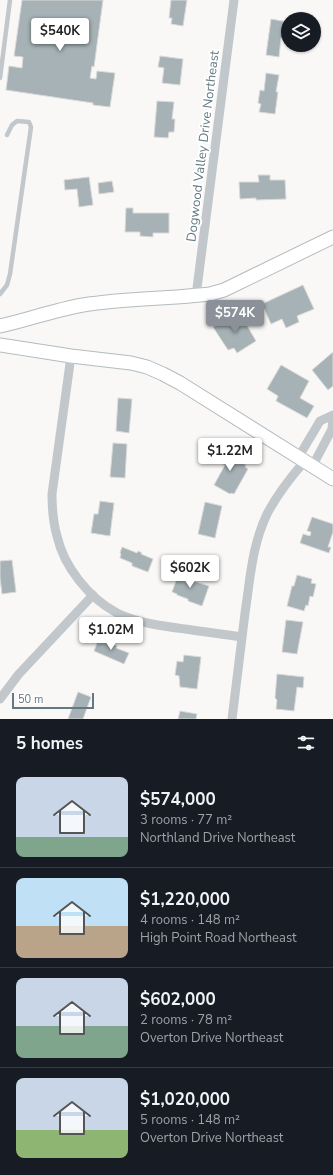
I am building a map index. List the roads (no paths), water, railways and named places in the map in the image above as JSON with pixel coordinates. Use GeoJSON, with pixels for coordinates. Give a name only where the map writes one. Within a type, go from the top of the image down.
{"type":"FeatureCollection","features":[{"type":"Feature","properties":{"kind":"street","name":"Dogwood Valley Drive Northeast"},"geometry":{"type":"LineString","coordinates":[[196,296],[234,0]]}},
{"type":"Feature","properties":{"kind":"street"},"geometry":{"type":"LineString","coordinates":[[0,326],[16,323],[49,312],[83,305],[112,301],[210,294],[224,290],[333,237]]}},
{"type":"Feature","properties":{"kind":"street"},"geometry":{"type":"LineString","coordinates":[[0,345],[71,356],[131,363],[163,374],[180,383],[333,480]]}},
{"type":"Feature","properties":{"kind":"street"},"geometry":{"type":"LineString","coordinates":[[71,356],[52,494],[52,513],[57,536],[65,559],[78,579],[93,595],[118,613],[141,621],[161,625],[242,637]]}},
{"type":"Feature","properties":{"kind":"street"},"geometry":{"type":"LineString","coordinates":[[305,462],[320,421],[333,415]]}},
{"type":"Feature","properties":{"kind":"street"},"geometry":{"type":"LineString","coordinates":[[232,719],[252,565],[260,533],[267,515],[278,495],[289,479],[332,429],[333,418]]}},
{"type":"Feature","properties":{"kind":"street"},"geometry":{"type":"LineString","coordinates":[[0,699],[18,676],[93,595]]}},
{"type":"Feature","properties":{"kind":"lane"},"geometry":{"type":"LineString","coordinates":[[0,78],[10,0]]}},
{"type":"Feature","properties":{"kind":"lane"},"geometry":{"type":"LineString","coordinates":[[0,294],[7,285],[10,274],[31,127],[29,122],[17,121],[12,125],[7,135]]}}]}
